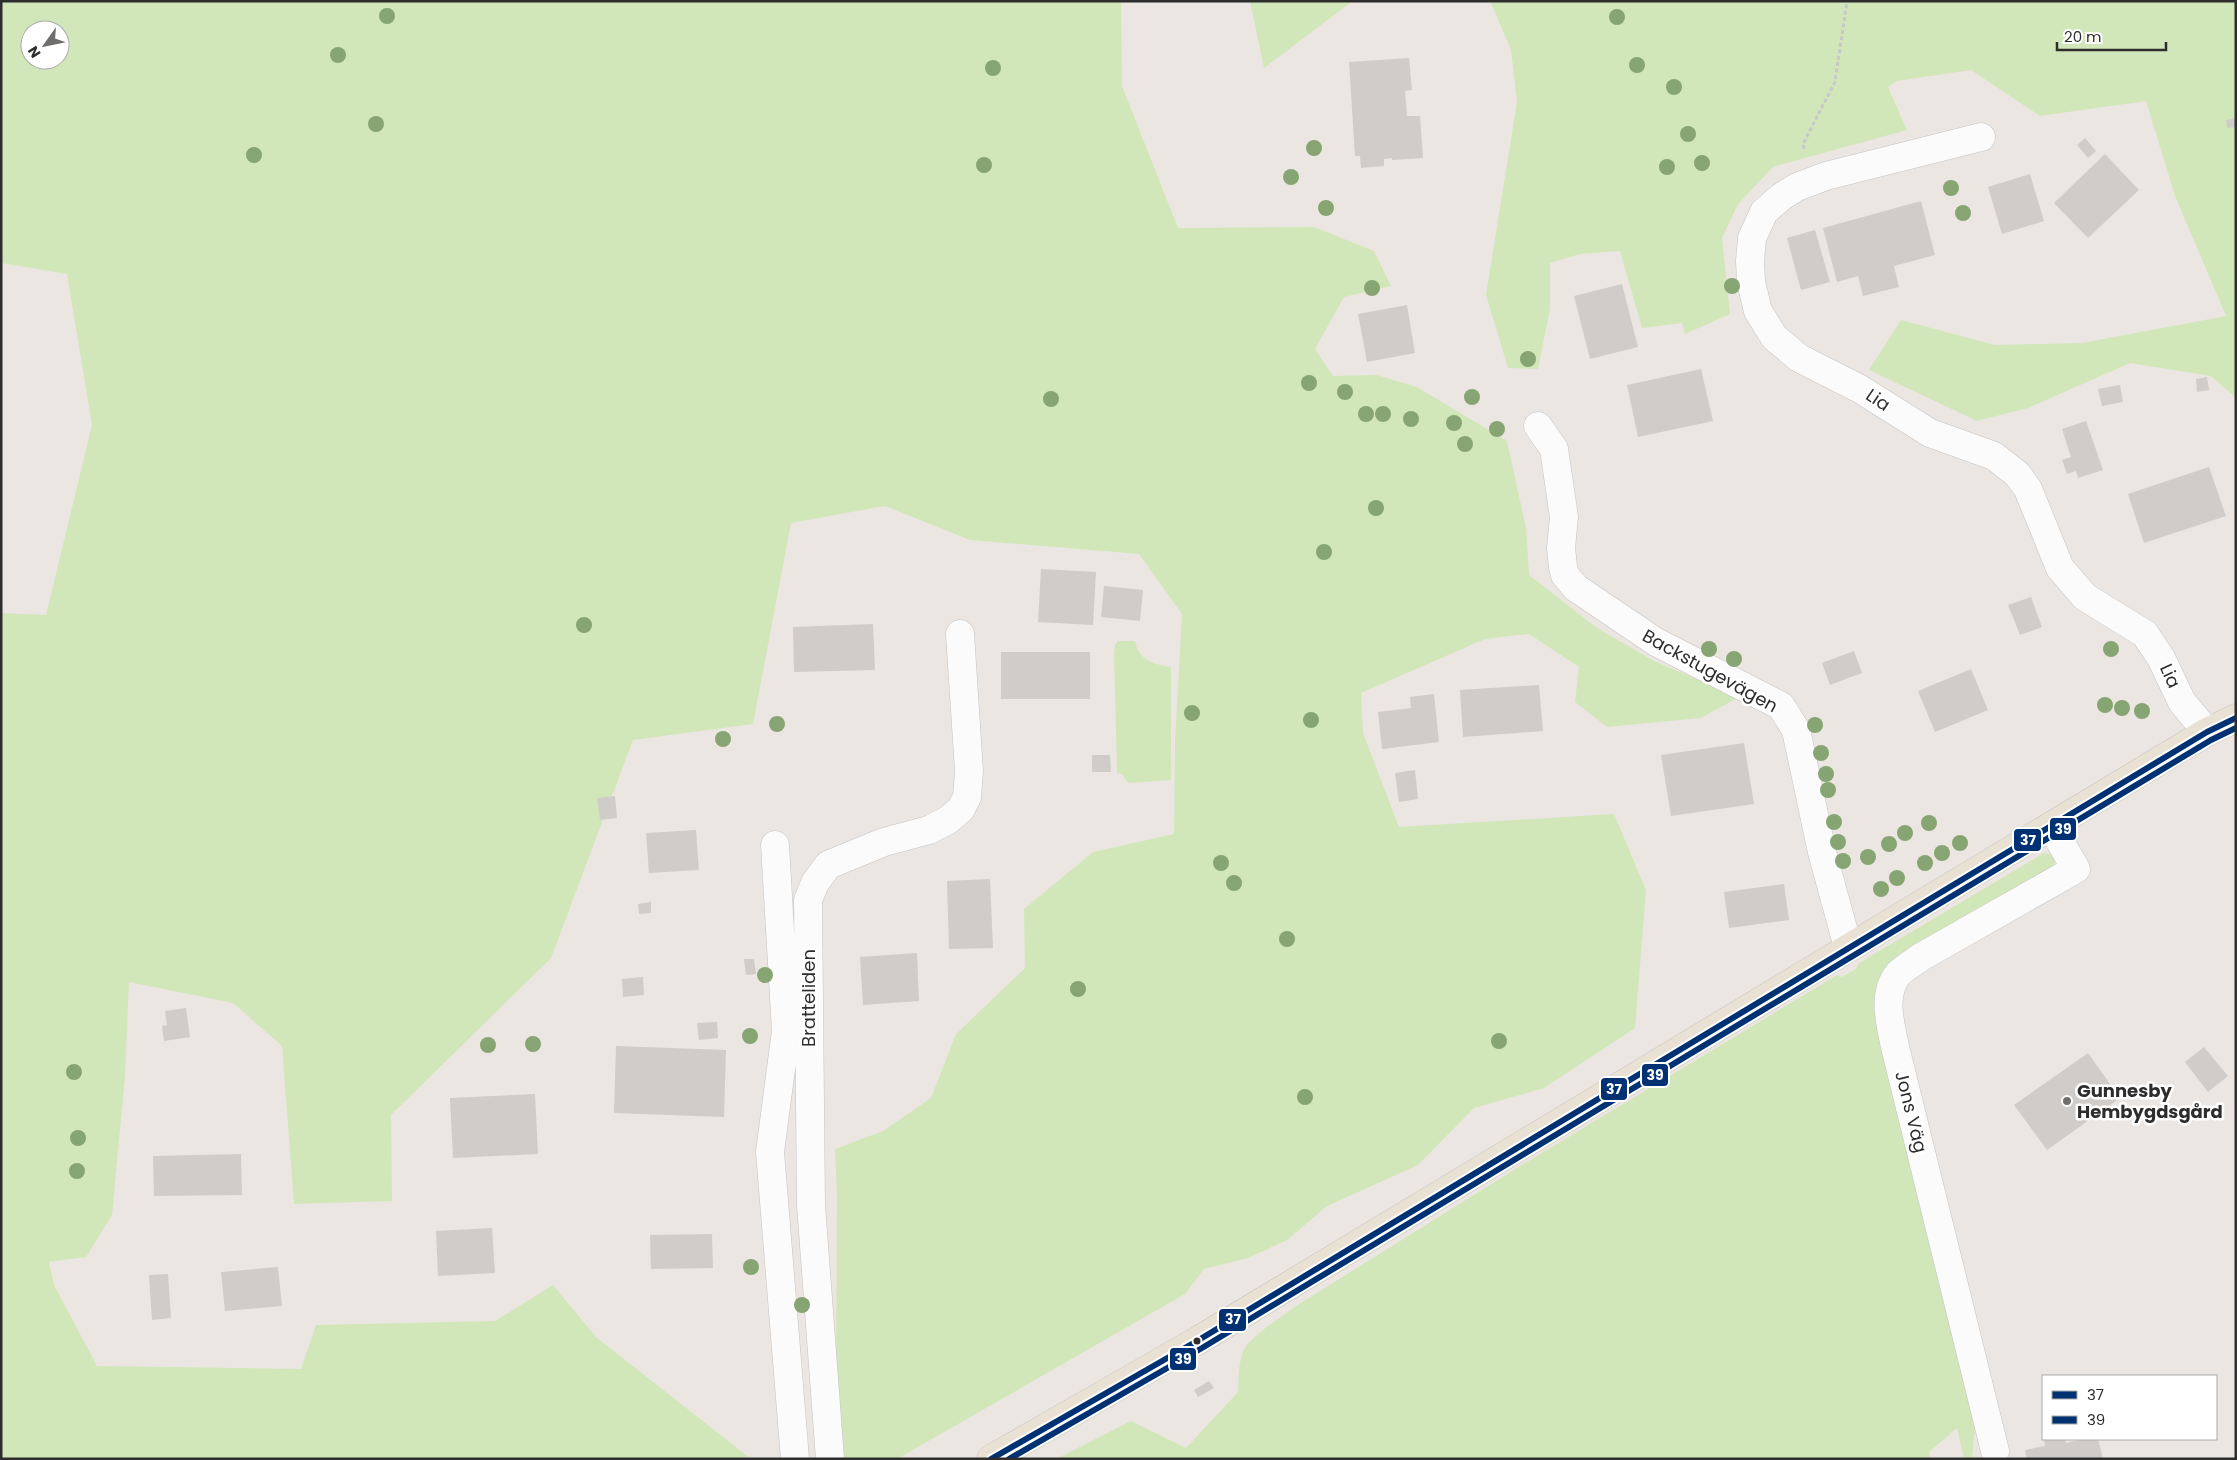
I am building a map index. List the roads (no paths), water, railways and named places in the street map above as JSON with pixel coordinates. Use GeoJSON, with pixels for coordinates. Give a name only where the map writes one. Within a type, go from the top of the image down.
{"type":"FeatureCollection","features":[{"type":"Feature","properties":{"kind":"main road"},"geometry":{"type":"LineString","coordinates":[[991,1459],[1245,1313],[2207,732],[2236,718]]}},
{"type":"Feature","properties":{"kind":"street","name":"Lia"},"geometry":{"type":"LineString","coordinates":[[1981,137],[1826,176],[1797,187],[1781,197],[1764,212],[1752,238],[1751,282],[1758,311],[1774,337],[1799,358],[1860,389],[1930,433],[1994,456],[2017,474],[2028,489],[2060,568],[2085,597],[2145,634],[2161,658],[2182,702],[2207,732]]}},
{"type":"Feature","properties":{"kind":"street","name":"Backstugevägen"},"geometry":{"type":"LineString","coordinates":[[1538,426],[1554,450],[1564,517],[1561,548],[1563,567],[1565,575],[1576,588],[1656,642],[1781,706],[1796,730],[1822,852],[1848,948]]}},
{"type":"Feature","properties":{"kind":"street","name":"Bratteliden"},"geometry":{"type":"LineString","coordinates":[[830,1459],[810,1204],[808,900],[815,883],[828,865],[884,842],[929,830],[948,820],[961,809],[967,797],[969,771],[960,634]]}},
{"type":"Feature","properties":{"kind":"street","name":"Jons Väg"},"geometry":{"type":"LineString","coordinates":[[1994,1451],[1896,1051],[1890,1021],[1889,996],[1899,973],[1921,957],[2076,869],[2051,826]]}},
{"type":"Feature","properties":{"kind":"street","name":"Bratteliden"},"geometry":{"type":"LineString","coordinates":[[775,845],[786,1031],[770,1152],[795,1459]]}},
{"type":"Feature","properties":{"kind":"place","name":"Gunnesby Hembygdsgård"},"geometry":{"type":"Point","coordinates":[2067,1101]}}]}
